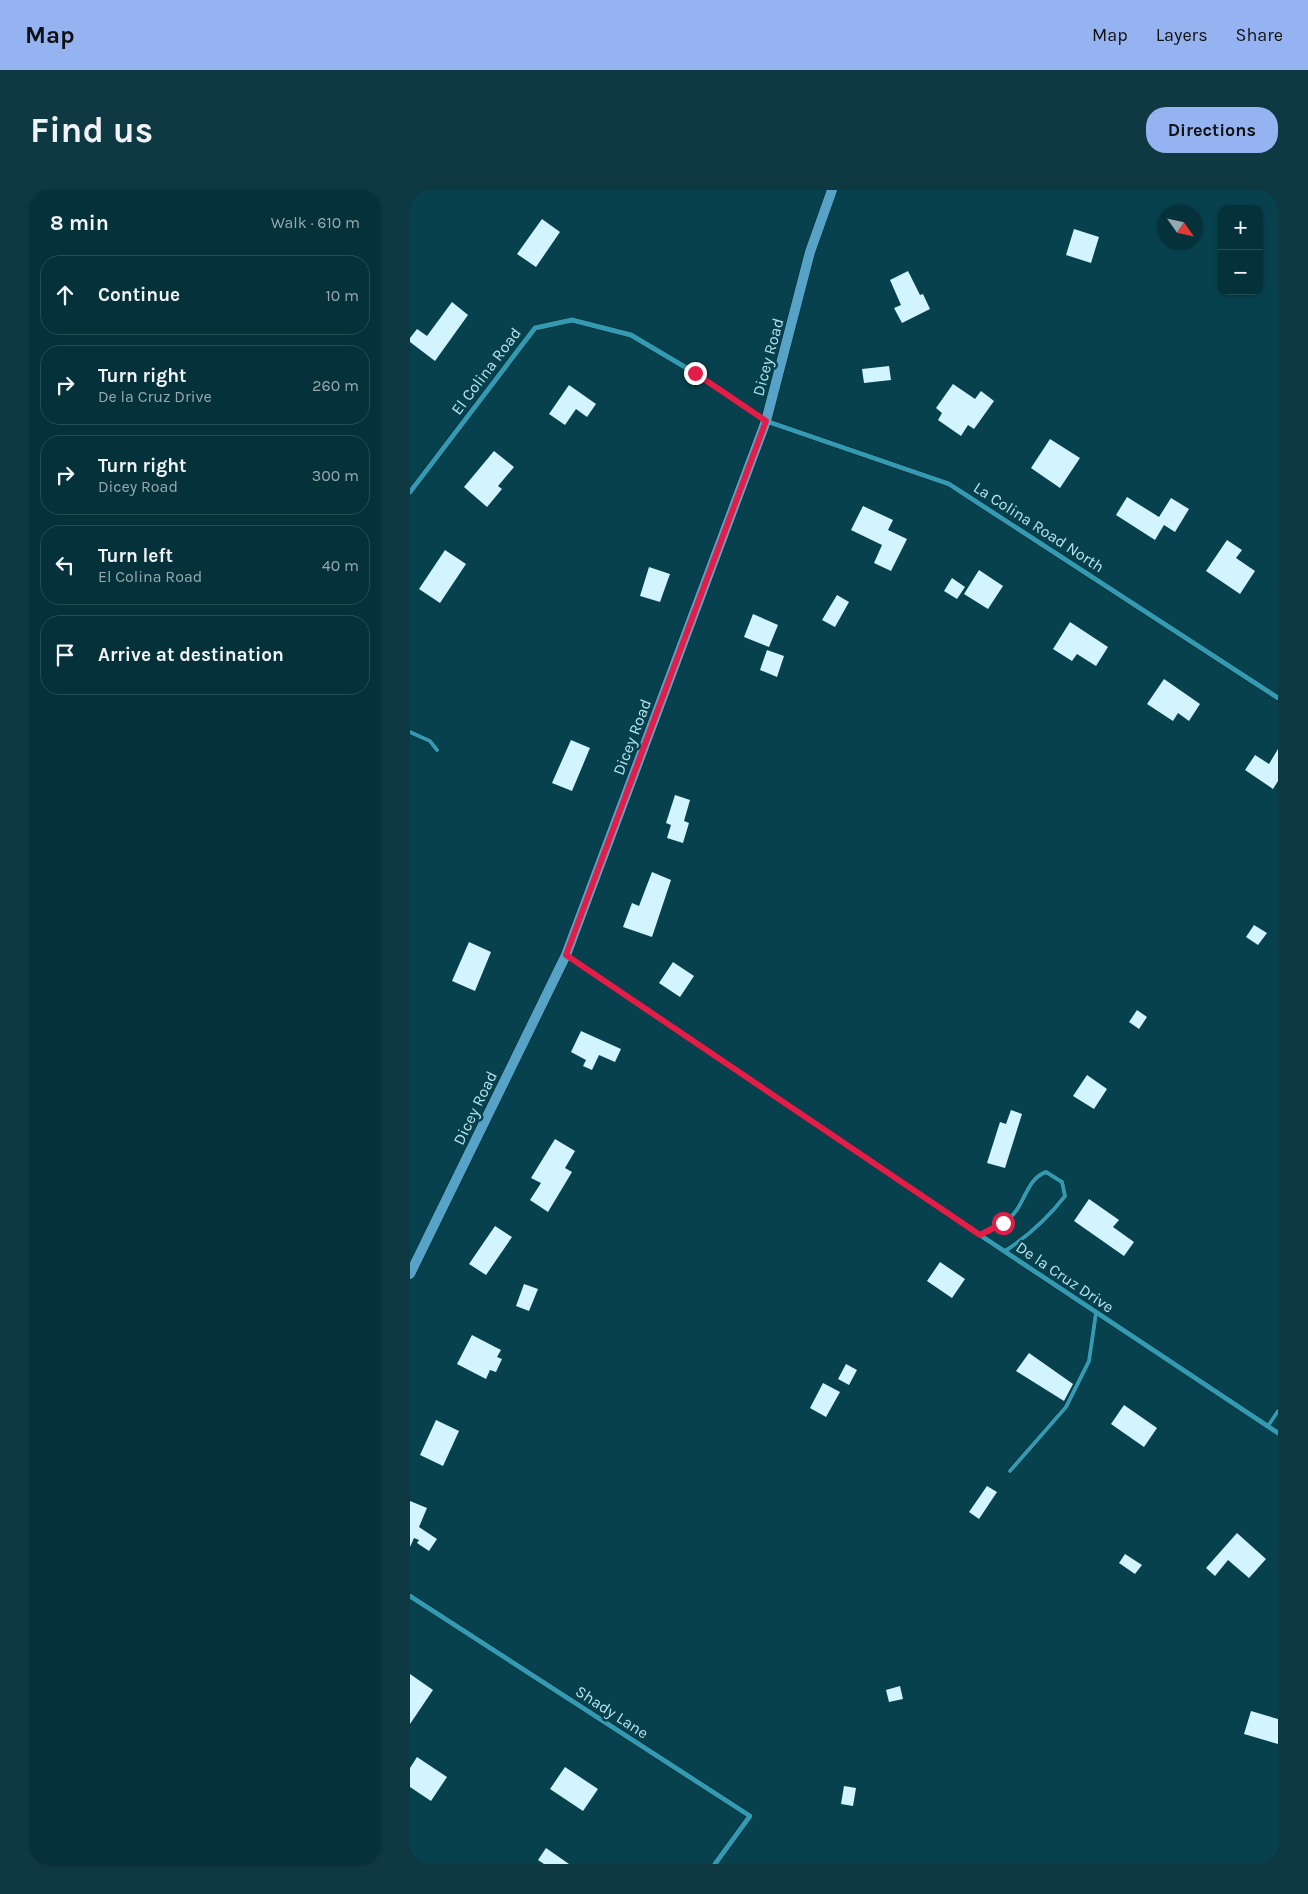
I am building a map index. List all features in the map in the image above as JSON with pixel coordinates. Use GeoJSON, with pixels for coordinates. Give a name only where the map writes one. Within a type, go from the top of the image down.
{"type":"FeatureCollection","features":[{"type":"Feature","properties":{"kind":"street","name":"Dicey Road"},"geometry":{"type":"LineString","coordinates":[[410,1274],[566,955],[766,421],[810,252],[832,190]]}},
{"type":"Feature","properties":{"kind":"street","name":"El Colina Road"},"geometry":{"type":"LineString","coordinates":[[410,492],[535,328],[572,320],[631,335],[695,373],[766,421]]}},
{"type":"Feature","properties":{"kind":"street","name":"La Colina Road North"},"geometry":{"type":"LineString","coordinates":[[766,421],[949,484],[1278,698]]}},
{"type":"Feature","properties":{"kind":"street","name":"De la Cruz Drive"},"geometry":{"type":"LineString","coordinates":[[566,955],[1278,1434]]}},
{"type":"Feature","properties":{"kind":"street","name":"Shady Lane"},"geometry":{"type":"LineString","coordinates":[[410,1596],[750,1816],[715,1864]]}},
{"type":"Feature","properties":{"kind":"lane"},"geometry":{"type":"LineString","coordinates":[[410,732],[430,741],[437,750]]}},
{"type":"Feature","properties":{"kind":"lane"},"geometry":{"type":"LineString","coordinates":[[980,1235],[1003,1223],[1015,1212],[1036,1176],[1046,1172],[1055,1176],[1062,1182],[1065,1196],[1041,1224],[1005,1251]]}},
{"type":"Feature","properties":{"kind":"lane"},"geometry":{"type":"LineString","coordinates":[[1010,1471],[1066,1407],[1089,1361],[1096,1313]]}},
{"type":"Feature","properties":{"kind":"lane"},"geometry":{"type":"LineString","coordinates":[[1268,1426],[1278,1411]]}},
{"type":"Feature","properties":{"kind":"building"},"geometry":{"type":"Polygon","coordinates":[[[542,219],[560,232],[536,267],[517,254],[542,219]]]}},
{"type":"Feature","properties":{"kind":"building"},"geometry":{"type":"Polygon","coordinates":[[[1074,229],[1099,237],[1091,263],[1066,255],[1074,229]]]}},
{"type":"Feature","properties":{"kind":"building"},"geometry":{"type":"Polygon","coordinates":[[[908,271],[920,295],[923,294],[930,309],[902,323],[894,308],[901,305],[890,280],[908,271]]]}},
{"type":"Feature","properties":{"kind":"building"},"geometry":{"type":"Polygon","coordinates":[[[452,302],[468,315],[435,361],[410,342],[410,338],[417,329],[427,336],[452,302]]]}},
{"type":"Feature","properties":{"kind":"building"},"geometry":{"type":"Polygon","coordinates":[[[889,366],[891,380],[864,383],[862,369],[889,366]]]}},
{"type":"Feature","properties":{"kind":"building"},"geometry":{"type":"Polygon","coordinates":[[[953,384],[975,399],[981,391],[994,401],[974,429],[968,425],[961,436],[938,420],[942,413],[936,408],[953,384]]]}},
{"type":"Feature","properties":{"kind":"building"},"geometry":{"type":"Polygon","coordinates":[[[569,385],[596,404],[587,417],[576,409],[565,425],[549,414],[569,385]]]}},
{"type":"Feature","properties":{"kind":"building"},"geometry":{"type":"Polygon","coordinates":[[[1050,439],[1080,458],[1060,488],[1031,468],[1050,439]]]}},
{"type":"Feature","properties":{"kind":"building"},"geometry":{"type":"Polygon","coordinates":[[[494,451],[514,467],[498,486],[502,489],[487,507],[464,487],[494,451]]]}},
{"type":"Feature","properties":{"kind":"building"},"geometry":{"type":"Polygon","coordinates":[[[1127,497],[1159,517],[1171,498],[1189,509],[1175,532],[1164,525],[1155,540],[1116,515],[1127,497]]]}},
{"type":"Feature","properties":{"kind":"building"},"geometry":{"type":"Polygon","coordinates":[[[863,506],[893,520],[888,530],[907,539],[891,571],[874,563],[882,545],[851,530],[863,506]]]}},
{"type":"Feature","properties":{"kind":"building"},"geometry":{"type":"Polygon","coordinates":[[[1227,540],[1242,550],[1236,558],[1255,571],[1240,594],[1206,571],[1227,540]]]}},
{"type":"Feature","properties":{"kind":"building"},"geometry":{"type":"Polygon","coordinates":[[[445,550],[466,564],[440,603],[419,589],[445,550]]]}},
{"type":"Feature","properties":{"kind":"building"},"geometry":{"type":"Polygon","coordinates":[[[649,567],[670,574],[660,602],[640,596],[649,567]]]}},
{"type":"Feature","properties":{"kind":"building"},"geometry":{"type":"Polygon","coordinates":[[[979,570],[1003,586],[988,609],[964,594],[979,570]]]}},
{"type":"Feature","properties":{"kind":"building"},"geometry":{"type":"Polygon","coordinates":[[[952,578],[965,587],[957,599],[944,591],[952,578]]]}},
{"type":"Feature","properties":{"kind":"building"},"geometry":{"type":"Polygon","coordinates":[[[837,595],[849,602],[835,627],[822,620],[837,595]]]}},
{"type":"Feature","properties":{"kind":"building"},"geometry":{"type":"Polygon","coordinates":[[[753,614],[778,625],[769,647],[744,637],[753,614]]]}},
{"type":"Feature","properties":{"kind":"building"},"geometry":{"type":"Polygon","coordinates":[[[1070,622],[1108,647],[1096,666],[1077,654],[1072,661],[1053,649],[1070,622]]]}},
{"type":"Feature","properties":{"kind":"building"},"geometry":{"type":"Polygon","coordinates":[[[767,650],[784,656],[777,677],[760,670],[767,650]]]}},
{"type":"Feature","properties":{"kind":"building"},"geometry":{"type":"Polygon","coordinates":[[[1164,679],[1200,704],[1189,721],[1178,713],[1173,721],[1147,704],[1164,679]]]}},
{"type":"Feature","properties":{"kind":"building"},"geometry":{"type":"Polygon","coordinates":[[[571,740],[590,748],[572,791],[552,783],[571,740]]]}},
{"type":"Feature","properties":{"kind":"building"},"geometry":{"type":"Polygon","coordinates":[[[1278,749],[1278,781],[1273,789],[1245,770],[1255,755],[1269,764],[1278,749]]]}},
{"type":"Feature","properties":{"kind":"building"},"geometry":{"type":"Polygon","coordinates":[[[675,795],[690,800],[684,821],[689,823],[683,843],[667,838],[671,825],[666,823],[675,795]]]}},
{"type":"Feature","properties":{"kind":"building"},"geometry":{"type":"Polygon","coordinates":[[[652,872],[671,880],[652,937],[623,927],[632,903],[639,906],[652,872]]]}},
{"type":"Feature","properties":{"kind":"building"},"geometry":{"type":"Polygon","coordinates":[[[1254,925],[1267,933],[1258,945],[1246,937],[1254,925]]]}},
{"type":"Feature","properties":{"kind":"building"},"geometry":{"type":"Polygon","coordinates":[[[469,942],[491,952],[475,991],[452,981],[469,942]]]}},
{"type":"Feature","properties":{"kind":"building"},"geometry":{"type":"Polygon","coordinates":[[[673,962],[694,976],[680,997],[659,983],[673,962]]]}},
{"type":"Feature","properties":{"kind":"building"},"geometry":{"type":"Polygon","coordinates":[[[1137,1010],[1147,1017],[1139,1029],[1129,1022],[1137,1010]]]}},
{"type":"Feature","properties":{"kind":"building"},"geometry":{"type":"Polygon","coordinates":[[[581,1031],[621,1049],[615,1062],[599,1055],[592,1070],[583,1066],[586,1060],[571,1052],[581,1031]]]}},
{"type":"Feature","properties":{"kind":"building"},"geometry":{"type":"Polygon","coordinates":[[[1087,1075],[1107,1089],[1094,1109],[1073,1096],[1087,1075]]]}},
{"type":"Feature","properties":{"kind":"building"},"geometry":{"type":"Polygon","coordinates":[[[1011,1110],[1022,1114],[1005,1168],[987,1163],[1000,1122],[1006,1124],[1011,1110]]]}},
{"type":"Feature","properties":{"kind":"building"},"geometry":{"type":"Polygon","coordinates":[[[555,1139],[575,1151],[565,1168],[572,1172],[548,1212],[530,1200],[541,1183],[531,1178],[555,1139]]]}},
{"type":"Feature","properties":{"kind":"building"},"geometry":{"type":"Polygon","coordinates":[[[1089,1199],[1119,1220],[1113,1227],[1134,1242],[1124,1256],[1074,1221],[1089,1199]]]}},
{"type":"Feature","properties":{"kind":"building"},"geometry":{"type":"Polygon","coordinates":[[[495,1226],[512,1237],[486,1275],[469,1264],[495,1226]]]}},
{"type":"Feature","properties":{"kind":"building"},"geometry":{"type":"Polygon","coordinates":[[[940,1262],[965,1279],[952,1298],[927,1281],[940,1262]]]}},
{"type":"Feature","properties":{"kind":"building"},"geometry":{"type":"Polygon","coordinates":[[[524,1284],[538,1289],[529,1311],[516,1306],[524,1284]]]}},
{"type":"Feature","properties":{"kind":"building"},"geometry":{"type":"Polygon","coordinates":[[[472,1335],[501,1350],[497,1357],[502,1359],[496,1372],[490,1370],[486,1379],[457,1364],[472,1335]]]}},
{"type":"Feature","properties":{"kind":"building"},"geometry":{"type":"Polygon","coordinates":[[[1029,1353],[1073,1384],[1064,1401],[1016,1371],[1029,1353]]]}},
{"type":"Feature","properties":{"kind":"building"},"geometry":{"type":"Polygon","coordinates":[[[846,1364],[857,1370],[849,1385],[838,1379],[846,1364]]]}},
{"type":"Feature","properties":{"kind":"building"},"geometry":{"type":"Polygon","coordinates":[[[823,1383],[840,1392],[826,1417],[810,1408],[823,1383]]]}},
{"type":"Feature","properties":{"kind":"building"},"geometry":{"type":"Polygon","coordinates":[[[1124,1405],[1157,1428],[1144,1447],[1111,1424],[1124,1405]]]}},
{"type":"Feature","properties":{"kind":"building"},"geometry":{"type":"Polygon","coordinates":[[[436,1420],[459,1431],[443,1466],[420,1455],[436,1420]]]}},
{"type":"Feature","properties":{"kind":"building"},"geometry":{"type":"Polygon","coordinates":[[[987,1486],[997,1492],[979,1519],[969,1512],[987,1486]]]}},
{"type":"Feature","properties":{"kind":"building"},"geometry":{"type":"Polygon","coordinates":[[[410,1501],[427,1508],[419,1527],[437,1539],[429,1551],[417,1543],[419,1540],[414,1538],[410,1547],[410,1501]]]}},
{"type":"Feature","properties":{"kind":"building"},"geometry":{"type":"Polygon","coordinates":[[[1237,1533],[1266,1559],[1249,1578],[1228,1560],[1215,1576],[1206,1568],[1237,1533]]]}},
{"type":"Feature","properties":{"kind":"building"},"geometry":{"type":"Polygon","coordinates":[[[1125,1554],[1142,1565],[1135,1574],[1119,1563],[1125,1554]]]}},
{"type":"Feature","properties":{"kind":"building"},"geometry":{"type":"Polygon","coordinates":[[[410,1674],[433,1690],[410,1724],[410,1674]]]}},
{"type":"Feature","properties":{"kind":"building"},"geometry":{"type":"Polygon","coordinates":[[[900,1686],[903,1699],[889,1702],[886,1690],[900,1686]]]}},
{"type":"Feature","properties":{"kind":"building"},"geometry":{"type":"Polygon","coordinates":[[[1251,1711],[1278,1719],[1278,1744],[1244,1734],[1251,1711]]]}},
{"type":"Feature","properties":{"kind":"building"},"geometry":{"type":"Polygon","coordinates":[[[417,1757],[447,1777],[431,1801],[410,1787],[410,1768],[417,1757]]]}},
{"type":"Feature","properties":{"kind":"building"},"geometry":{"type":"Polygon","coordinates":[[[565,1767],[598,1789],[583,1811],[550,1789],[565,1767]]]}},
{"type":"Feature","properties":{"kind":"building"},"geometry":{"type":"Polygon","coordinates":[[[844,1786],[856,1788],[853,1806],[841,1804],[844,1786]]]}},
{"type":"Feature","properties":{"kind":"building"},"geometry":{"type":"Polygon","coordinates":[[[546,1848],[569,1864],[544,1864],[538,1860],[546,1848]]]}},
{"type":"Feature","properties":{"kind":"route"},"geometry":{"type":"LineString","coordinates":[[695,373],[766,421],[566,955],[980,1235],[989,1232],[1003,1223]]}}]}
